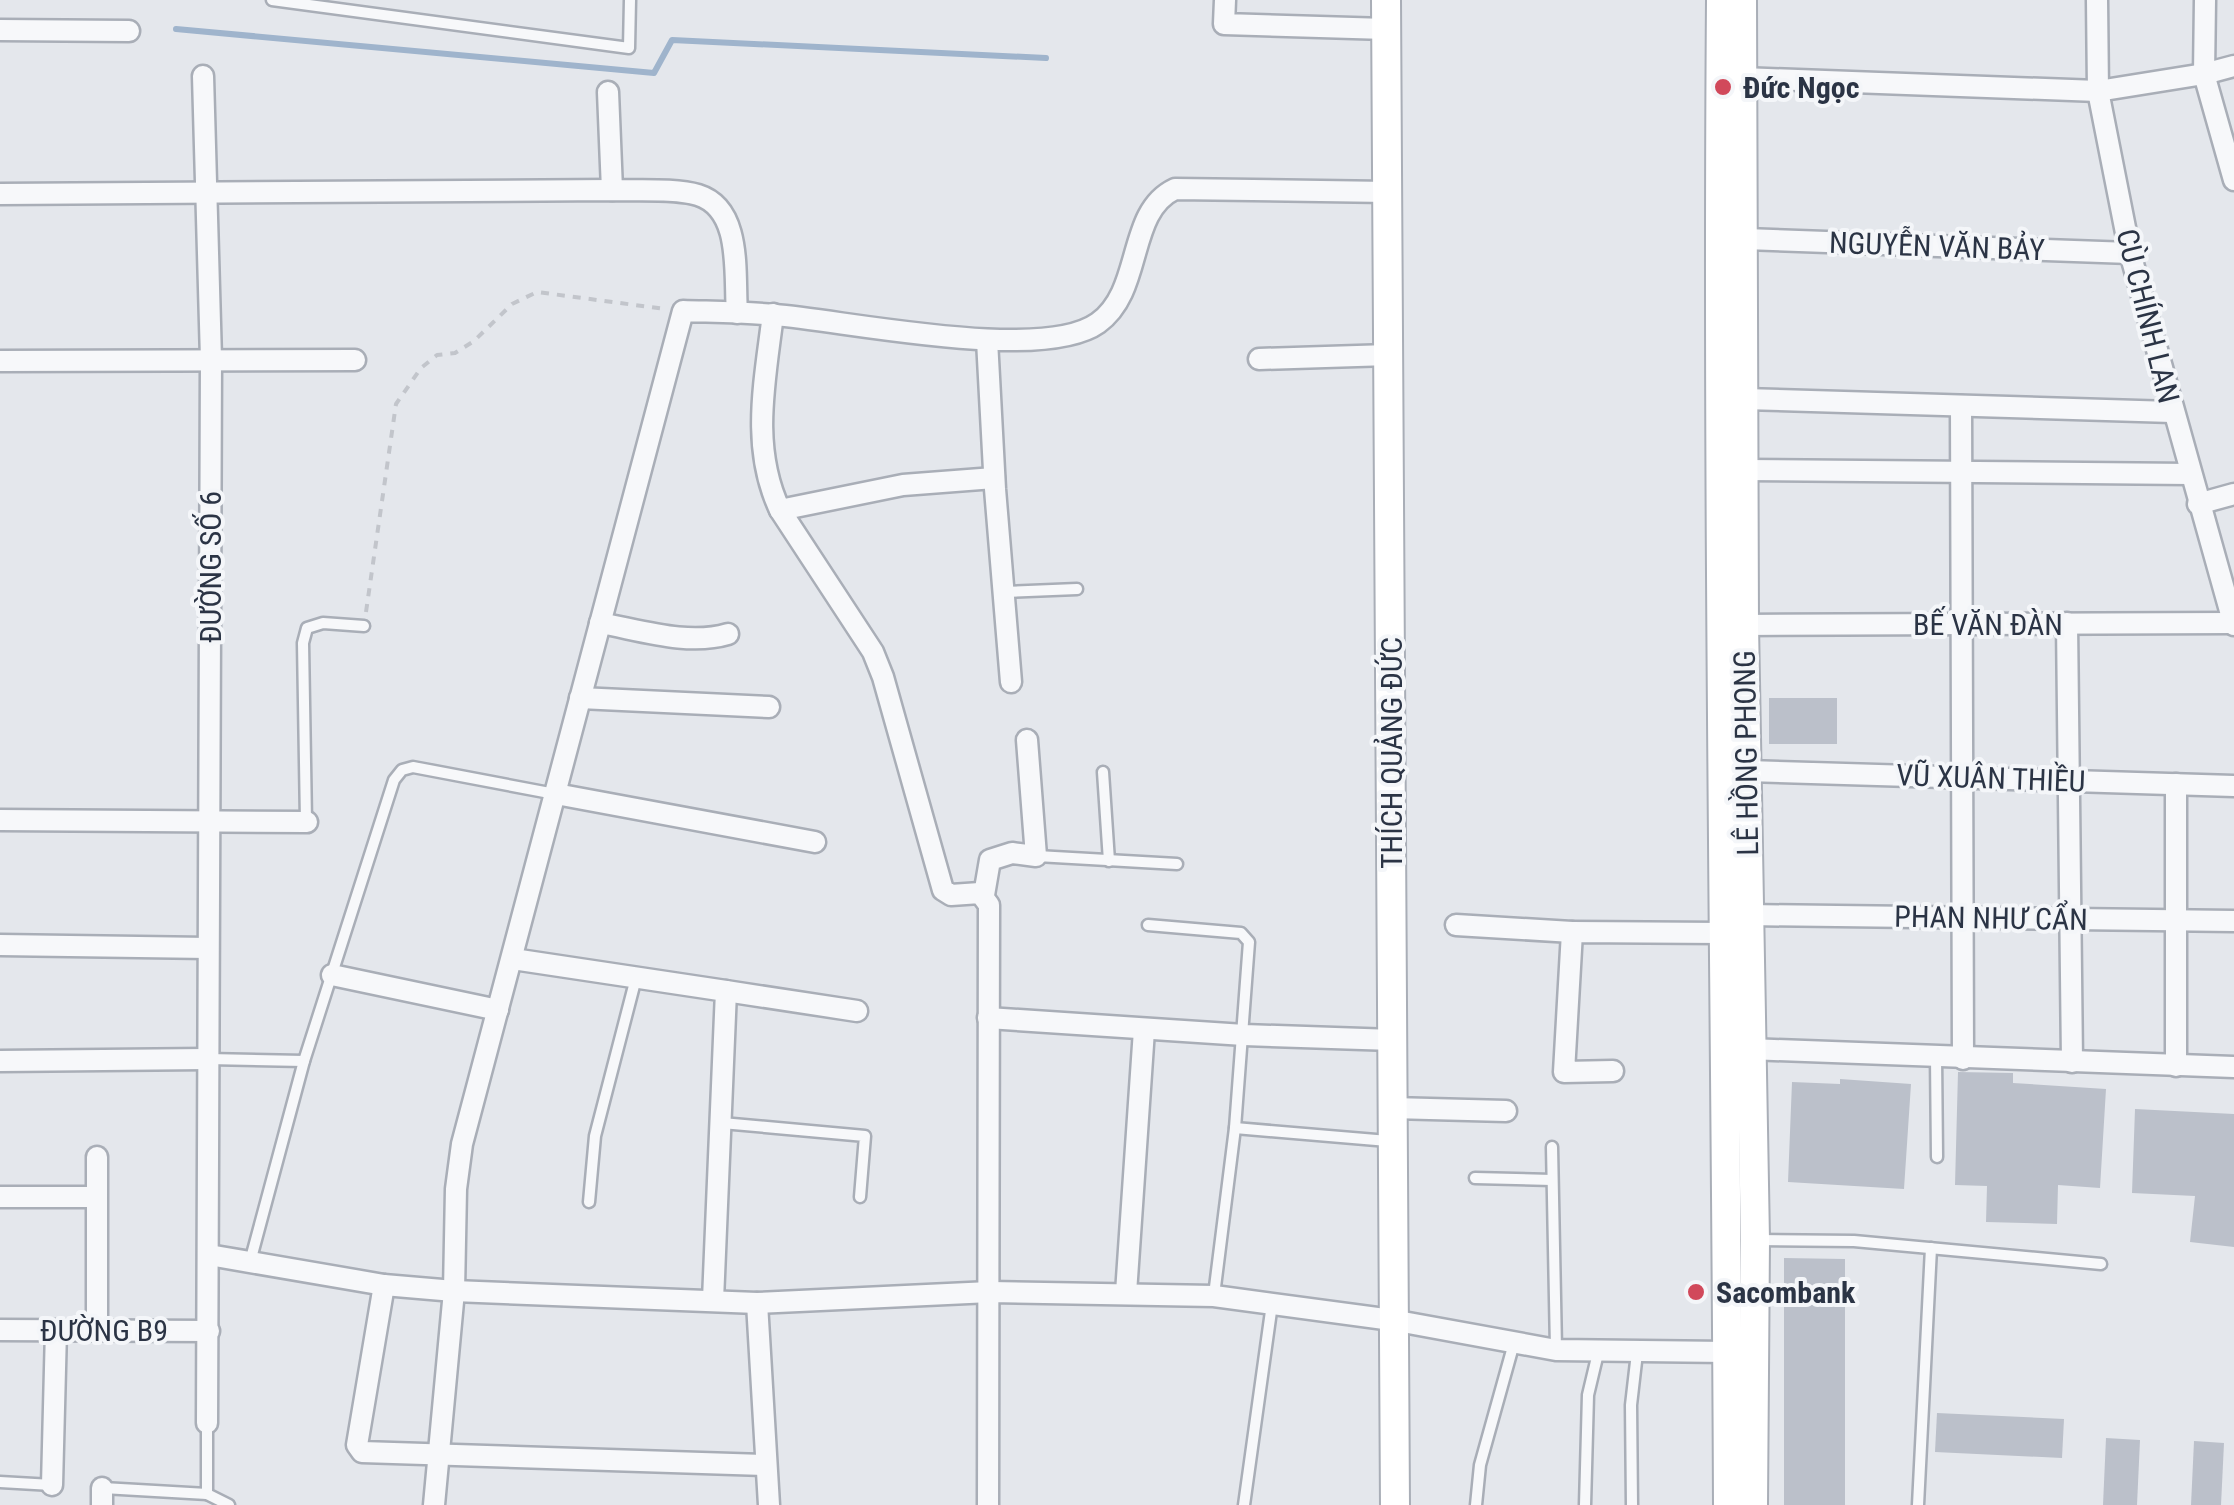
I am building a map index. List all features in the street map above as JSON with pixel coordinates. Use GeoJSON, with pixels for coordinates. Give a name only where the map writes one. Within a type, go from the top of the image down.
{"type":"FeatureCollection","features":[{"type":"Feature","properties":{"kind":"main road","name":"THÍCH QUẢNG ĐỨC"},"geometry":{"type":"LineString","coordinates":[[1386,0],[1395,1505]]}},
{"type":"Feature","properties":{"kind":"main road","name":"LÊ HỒNG PHONG"},"geometry":{"type":"LineString","coordinates":[[1721,0],[1733,625],[1748,770],[1750,1049],[1742,1240],[1727,1352],[1728,1505]]}},
{"type":"Feature","properties":{"kind":"main road","name":"LÊ HỒNG PHONG"},"geometry":{"type":"LineString","coordinates":[[1742,0],[1744,470],[1733,625],[1722,933],[1742,1240],[1753,1505]]}},
{"type":"Feature","properties":{"kind":"street"},"geometry":{"type":"LineString","coordinates":[[1225,0],[1224,24],[1386,29]]}},
{"type":"Feature","properties":{"kind":"street","name":"CÙ CHÍNH LAN"},"geometry":{"type":"LineString","coordinates":[[2097,0],[2098,91],[2130,253],[2234,623]]}},
{"type":"Feature","properties":{"kind":"street"},"geometry":{"type":"LineString","coordinates":[[2205,0],[2204,74],[2234,180]]}},
{"type":"Feature","properties":{"kind":"street"},"geometry":{"type":"LineString","coordinates":[[0,30],[129,31]]}},
{"type":"Feature","properties":{"kind":"street"},"geometry":{"type":"LineString","coordinates":[[1742,78],[2098,91],[2234,66]]}},
{"type":"Feature","properties":{"kind":"street","name":"ĐƯỜNG SỐ 6"},"geometry":{"type":"LineString","coordinates":[[203,76],[211,358],[208,1423]]}},
{"type":"Feature","properties":{"kind":"street"},"geometry":{"type":"LineString","coordinates":[[608,92],[612,190]]}},
{"type":"Feature","properties":{"kind":"street"},"geometry":{"type":"LineString","coordinates":[[434,1505],[454,1291],[456,1189],[462,1144],[683,311],[773,314],[988,340],[1036,342],[1062,338],[1102,321],[1124,291],[1155,203],[1175,189],[1388,192]]}},
{"type":"Feature","properties":{"kind":"street"},"geometry":{"type":"LineString","coordinates":[[0,194],[612,190],[696,194],[716,204],[730,225],[737,312]]}},
{"type":"Feature","properties":{"kind":"street","name":"NGUYỄN VĂN BẢY"},"geometry":{"type":"LineString","coordinates":[[1745,240],[2130,253]]}},
{"type":"Feature","properties":{"kind":"street"},"geometry":{"type":"LineString","coordinates":[[773,314],[761,412],[770,490],[874,652],[943,890],[951,894],[984,895]]}},
{"type":"Feature","properties":{"kind":"street"},"geometry":{"type":"LineString","coordinates":[[988,340],[994,478],[1011,682]]}},
{"type":"Feature","properties":{"kind":"street"},"geometry":{"type":"LineString","coordinates":[[1259,359],[1389,355]]}},
{"type":"Feature","properties":{"kind":"street"},"geometry":{"type":"LineString","coordinates":[[0,360],[355,360]]}},
{"type":"Feature","properties":{"kind":"street"},"geometry":{"type":"LineString","coordinates":[[1744,399],[2172,412]]}},
{"type":"Feature","properties":{"kind":"street"},"geometry":{"type":"LineString","coordinates":[[1961,406],[1962,1059]]}},
{"type":"Feature","properties":{"kind":"street"},"geometry":{"type":"LineString","coordinates":[[1744,470],[2190,474]]}},
{"type":"Feature","properties":{"kind":"street"},"geometry":{"type":"LineString","coordinates":[[780,510],[903,485],[994,478]]}},
{"type":"Feature","properties":{"kind":"street"},"geometry":{"type":"LineString","coordinates":[[2198,504],[2234,494]]}},
{"type":"Feature","properties":{"kind":"street"},"geometry":{"type":"LineString","coordinates":[[2067,623],[2072,1062]]}},
{"type":"Feature","properties":{"kind":"street","name":"BẾ VĂN ĐÀN"},"geometry":{"type":"LineString","coordinates":[[1733,625],[2234,623]]}},
{"type":"Feature","properties":{"kind":"street"},"geometry":{"type":"LineString","coordinates":[[600,624],[694,639],[728,634]]}},
{"type":"Feature","properties":{"kind":"street"},"geometry":{"type":"LineString","coordinates":[[580,698],[769,706]]}},
{"type":"Feature","properties":{"kind":"street"},"geometry":{"type":"LineString","coordinates":[[988,1505],[989,905],[984,895],[990,860],[996,856],[1036,856],[1027,740]]}},
{"type":"Feature","properties":{"kind":"street","name":"VŨ XUÂN THIỀU"},"geometry":{"type":"LineString","coordinates":[[1748,770],[2234,786]]}},
{"type":"Feature","properties":{"kind":"street"},"geometry":{"type":"LineString","coordinates":[[2176,784],[2176,1066]]}},
{"type":"Feature","properties":{"kind":"street"},"geometry":{"type":"LineString","coordinates":[[556,794],[815,842]]}},
{"type":"Feature","properties":{"kind":"street"},"geometry":{"type":"LineString","coordinates":[[0,820],[306,822]]}},
{"type":"Feature","properties":{"kind":"street","name":"PHAN NHƯ CẨN"},"geometry":{"type":"LineString","coordinates":[[1749,915],[2234,921]]}},
{"type":"Feature","properties":{"kind":"street"},"geometry":{"type":"LineString","coordinates":[[1456,925],[1572,932],[1722,933]]}},
{"type":"Feature","properties":{"kind":"street"},"geometry":{"type":"LineString","coordinates":[[1572,932],[1564,1072],[1613,1071]]}},
{"type":"Feature","properties":{"kind":"street"},"geometry":{"type":"LineString","coordinates":[[0,946],[208,948]]}},
{"type":"Feature","properties":{"kind":"street"},"geometry":{"type":"LineString","coordinates":[[514,959],[857,1011]]}},
{"type":"Feature","properties":{"kind":"street"},"geometry":{"type":"LineString","coordinates":[[332,974],[498,1010]]}},
{"type":"Feature","properties":{"kind":"street"},"geometry":{"type":"LineString","coordinates":[[712,1300],[726,990]]}},
{"type":"Feature","properties":{"kind":"street"},"geometry":{"type":"LineString","coordinates":[[988,1018],[1144,1030],[1392,1040]]}},
{"type":"Feature","properties":{"kind":"street"},"geometry":{"type":"LineString","coordinates":[[1126,1293],[1144,1030]]}},
{"type":"Feature","properties":{"kind":"street"},"geometry":{"type":"LineString","coordinates":[[1750,1049],[2234,1068]]}},
{"type":"Feature","properties":{"kind":"street"},"geometry":{"type":"LineString","coordinates":[[0,1061],[207,1059]]}},
{"type":"Feature","properties":{"kind":"street"},"geometry":{"type":"LineString","coordinates":[[1392,1108],[1506,1111]]}},
{"type":"Feature","properties":{"kind":"street"},"geometry":{"type":"LineString","coordinates":[[97,1157],[97,1330]]}},
{"type":"Feature","properties":{"kind":"street"},"geometry":{"type":"LineString","coordinates":[[0,1197],[95,1197]]}},
{"type":"Feature","properties":{"kind":"street"},"geometry":{"type":"LineString","coordinates":[[209,1255],[384,1285],[454,1291],[757,1302],[990,1292],[1214,1296],[1392,1320],[1556,1350],[1727,1352]]}},
{"type":"Feature","properties":{"kind":"street"},"geometry":{"type":"LineString","coordinates":[[384,1285],[357,1445],[362,1452],[765,1465]]}},
{"type":"Feature","properties":{"kind":"street"},"geometry":{"type":"LineString","coordinates":[[757,1302],[769,1505]]}},
{"type":"Feature","properties":{"kind":"street","name":"ĐƯỜNG B9"},"geometry":{"type":"LineString","coordinates":[[0,1330],[209,1331]]}},
{"type":"Feature","properties":{"kind":"street"},"geometry":{"type":"LineString","coordinates":[[52,1485],[56,1330]]}},
{"type":"Feature","properties":{"kind":"lane"},"geometry":{"type":"LineString","coordinates":[[272,0],[629,48],[630,0]]}},
{"type":"Feature","properties":{"kind":"lane"},"geometry":{"type":"LineString","coordinates":[[1004,592],[1077,589]]}},
{"type":"Feature","properties":{"kind":"lane"},"geometry":{"type":"LineString","coordinates":[[306,822],[303,643],[307,628],[323,622],[364,626]]}},
{"type":"Feature","properties":{"kind":"lane"},"geometry":{"type":"LineString","coordinates":[[250,1262],[304,1061],[394,780],[402,770],[413,767],[556,794]]}},
{"type":"Feature","properties":{"kind":"lane"},"geometry":{"type":"LineString","coordinates":[[1103,772],[1110,861]]}},
{"type":"Feature","properties":{"kind":"lane"},"geometry":{"type":"LineString","coordinates":[[1036,856],[1177,864]]}},
{"type":"Feature","properties":{"kind":"lane"},"geometry":{"type":"LineString","coordinates":[[1148,925],[1241,932],[1247,936],[1244,1035],[1214,1296]]}},
{"type":"Feature","properties":{"kind":"lane"},"geometry":{"type":"LineString","coordinates":[[589,1202],[595,1136],[636,977]]}},
{"type":"Feature","properties":{"kind":"lane"},"geometry":{"type":"LineString","coordinates":[[1936,1058],[1937,1157]]}},
{"type":"Feature","properties":{"kind":"lane"},"geometry":{"type":"LineString","coordinates":[[207,1059],[304,1061]]}},
{"type":"Feature","properties":{"kind":"lane"},"geometry":{"type":"LineString","coordinates":[[722,1122],[865,1136],[860,1197]]}},
{"type":"Feature","properties":{"kind":"lane"},"geometry":{"type":"LineString","coordinates":[[1235,1128],[1391,1141]]}},
{"type":"Feature","properties":{"kind":"lane"},"geometry":{"type":"LineString","coordinates":[[1552,1147],[1556,1350]]}},
{"type":"Feature","properties":{"kind":"lane"},"geometry":{"type":"LineString","coordinates":[[1475,1178],[1552,1180]]}},
{"type":"Feature","properties":{"kind":"lane"},"geometry":{"type":"LineString","coordinates":[[1742,1240],[1854,1241],[2102,1264]]}},
{"type":"Feature","properties":{"kind":"lane"},"geometry":{"type":"LineString","coordinates":[[1918,1505],[1930,1248]]}},
{"type":"Feature","properties":{"kind":"lane"},"geometry":{"type":"LineString","coordinates":[[1244,1505],[1272,1303]]}},
{"type":"Feature","properties":{"kind":"lane"},"geometry":{"type":"LineString","coordinates":[[1476,1505],[1480,1465],[1514,1343]]}},
{"type":"Feature","properties":{"kind":"lane"},"geometry":{"type":"LineString","coordinates":[[1632,1505],[1632,1404],[1637,1352]]}},
{"type":"Feature","properties":{"kind":"lane"},"geometry":{"type":"LineString","coordinates":[[1585,1505],[1588,1395],[1598,1353]]}},
{"type":"Feature","properties":{"kind":"lane"},"geometry":{"type":"LineString","coordinates":[[207,1494],[208,1423]]}},
{"type":"Feature","properties":{"kind":"lane"},"geometry":{"type":"LineString","coordinates":[[0,1482],[52,1485]]}},
{"type":"Feature","properties":{"kind":"lane"},"geometry":{"type":"LineString","coordinates":[[102,1496],[207,1494],[229,1505]]}},
{"type":"Feature","properties":{"kind":"path"},"geometry":{"type":"LineString","coordinates":[[364,626],[396,404],[421,368],[437,355],[455,353],[512,304],[538,292],[683,311]]}},
{"type":"Feature","properties":{"kind":"building"},"geometry":{"type":"Polygon","coordinates":[[[1769,698],[1837,698],[1837,744],[1769,744],[1769,698]]]}},
{"type":"Feature","properties":{"kind":"building"},"geometry":{"type":"Polygon","coordinates":[[[1958,1072],[2013,1073],[2013,1083],[2106,1089],[2100,1188],[2058,1185],[2057,1224],[1986,1222],[1987,1186],[1955,1185],[1958,1072]]]}},
{"type":"Feature","properties":{"kind":"building"},"geometry":{"type":"Polygon","coordinates":[[[1840,1079],[1911,1084],[1904,1189],[1788,1182],[1792,1082],[1840,1084],[1840,1079]]]}},
{"type":"Feature","properties":{"kind":"building"},"geometry":{"type":"Polygon","coordinates":[[[2135,1109],[2234,1114],[2234,1247],[2190,1242],[2195,1196],[2132,1193],[2135,1109]]]}},
{"type":"Feature","properties":{"kind":"building"},"geometry":{"type":"Polygon","coordinates":[[[1784,1258],[1845,1259],[1845,1505],[1784,1505],[1784,1258]]]}},
{"type":"Feature","properties":{"kind":"building"},"geometry":{"type":"Polygon","coordinates":[[[1937,1413],[2064,1419],[2062,1458],[1935,1452],[1937,1413]]]}},
{"type":"Feature","properties":{"kind":"building"},"geometry":{"type":"Polygon","coordinates":[[[2106,1438],[2140,1440],[2137,1505],[2103,1505],[2106,1438]]]}},
{"type":"Feature","properties":{"kind":"building"},"geometry":{"type":"Polygon","coordinates":[[[2194,1441],[2224,1443],[2221,1505],[2191,1505],[2194,1441]]]}},
{"type":"Feature","properties":{"kind":"waterway"},"geometry":{"type":"LineString","coordinates":[[176,29],[654,73],[672,40],[1046,58]]}},
{"type":"Feature","properties":{"kind":"place","name":"Đức Ngọc"},"geometry":{"type":"Point","coordinates":[1723,87]}},
{"type":"Feature","properties":{"kind":"place","name":"Sacombank"},"geometry":{"type":"Point","coordinates":[1696,1292]}}]}
